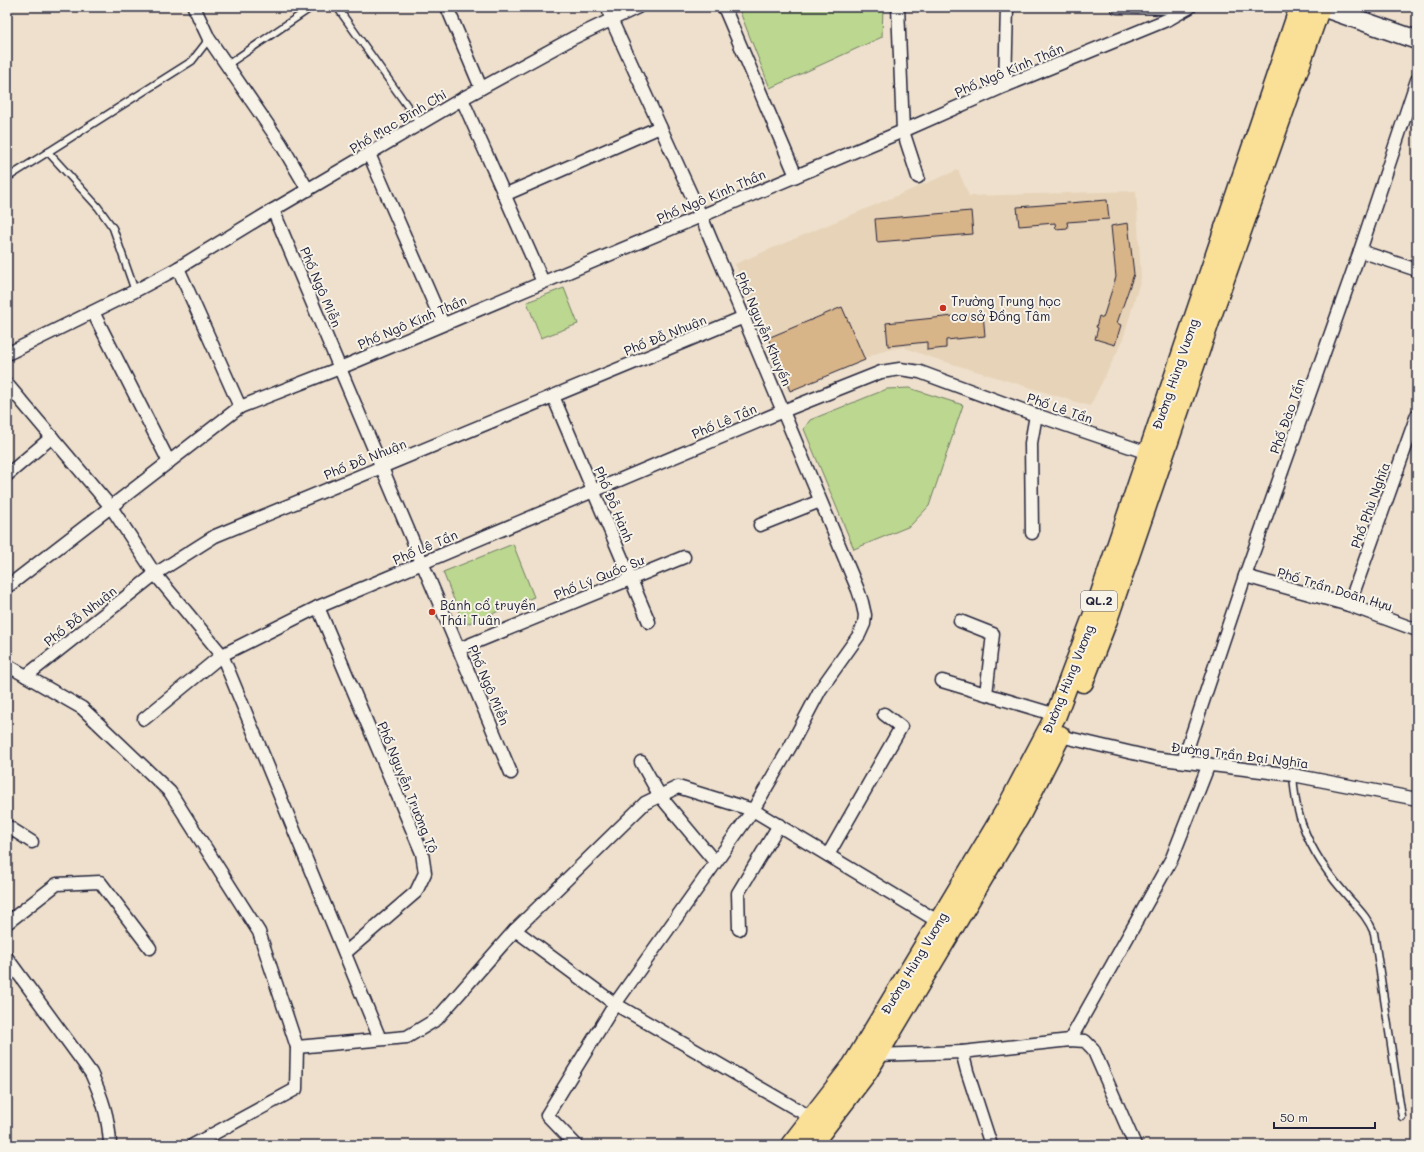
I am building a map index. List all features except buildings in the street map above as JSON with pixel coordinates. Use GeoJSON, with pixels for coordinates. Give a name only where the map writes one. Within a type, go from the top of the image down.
{"type":"FeatureCollection","features":[{"type":"Feature","properties":{"kind":"main road","name":"Đường Hùng Vương"},"geometry":{"type":"LineString","coordinates":[[811,1145],[867,1072],[1020,815],[1053,735],[1056,715],[1094,614],[1300,7]]}},
{"type":"Feature","properties":{"kind":"main road","name":"Đường Hùng Vương"},"geometry":{"type":"LineString","coordinates":[[791,1145],[853,1065],[1006,810],[1053,735],[1070,717],[1107,620],[1214,309],[1321,7]]}},
{"type":"Feature","properties":{"kind":"street"},"geometry":{"type":"LineString","coordinates":[[194,7],[209,39],[281,144],[308,190]]}},
{"type":"Feature","properties":{"kind":"street"},"geometry":{"type":"LineString","coordinates":[[447,7],[481,88]]}},
{"type":"Feature","properties":{"kind":"street","name":"Phố Mạc Đĩnh Chi"},"geometry":{"type":"LineString","coordinates":[[7,354],[94,312],[178,268],[462,98],[609,13],[638,7]]}},
{"type":"Feature","properties":{"kind":"street"},"geometry":{"type":"LineString","coordinates":[[724,7],[796,176]]}},
{"type":"Feature","properties":{"kind":"street"},"geometry":{"type":"LineString","coordinates":[[898,7],[903,131],[918,177]]}},
{"type":"Feature","properties":{"kind":"street"},"geometry":{"type":"LineString","coordinates":[[1005,86],[1007,7]]}},
{"type":"Feature","properties":{"kind":"street"},"geometry":{"type":"LineString","coordinates":[[1117,7],[1189,7]]}},
{"type":"Feature","properties":{"kind":"street","name":"Phố Ngô Kính Thần"},"geometry":{"type":"LineString","coordinates":[[7,587],[240,406],[340,368],[903,131],[1005,86],[1169,19],[1189,7]]}},
{"type":"Feature","properties":{"kind":"street"},"geometry":{"type":"LineString","coordinates":[[1321,7],[1417,40]]}},
{"type":"Feature","properties":{"kind":"street","name":"Phố Nguyễn Khuyến"},"geometry":{"type":"LineString","coordinates":[[576,1145],[547,1115],[615,1004],[752,810],[790,746],[820,690],[859,635],[864,624],[865,615],[860,596],[744,317],[701,216],[609,13]]}},
{"type":"Feature","properties":{"kind":"street","name":"Phố Đào Tấn"},"geometry":{"type":"LineString","coordinates":[[1183,761],[1244,576],[1360,251],[1417,80]]}},
{"type":"Feature","properties":{"kind":"street"},"geometry":{"type":"LineString","coordinates":[[462,98],[543,282]]}},
{"type":"Feature","properties":{"kind":"street"},"geometry":{"type":"LineString","coordinates":[[504,195],[660,127]]}},
{"type":"Feature","properties":{"kind":"street"},"geometry":{"type":"LineString","coordinates":[[369,154],[443,324]]}},
{"type":"Feature","properties":{"kind":"street","name":"Phố Ngô Miễn"},"geometry":{"type":"LineString","coordinates":[[273,210],[511,773]]}},
{"type":"Feature","properties":{"kind":"street"},"geometry":{"type":"LineString","coordinates":[[1360,251],[1417,270]]}},
{"type":"Feature","properties":{"kind":"street"},"geometry":{"type":"LineString","coordinates":[[178,268],[240,406]]}},
{"type":"Feature","properties":{"kind":"street"},"geometry":{"type":"LineString","coordinates":[[94,312],[169,462]]}},
{"type":"Feature","properties":{"kind":"street","name":"Phố Đỗ Nhuận"},"geometry":{"type":"LineString","coordinates":[[26,676],[155,574],[215,536],[744,317]]}},
{"type":"Feature","properties":{"kind":"street","name":"Phố Lê Tần"},"geometry":{"type":"LineString","coordinates":[[144,719],[222,655],[318,607],[783,411],[881,372],[900,369],[920,372],[1036,415],[1148,453]]}},
{"type":"Feature","properties":{"kind":"street"},"geometry":{"type":"LineString","coordinates":[[7,384],[111,507],[155,574],[222,655],[380,1039]]}},
{"type":"Feature","properties":{"kind":"street","name":"Phố Đỗ Hành"},"geometry":{"type":"LineString","coordinates":[[553,396],[649,622]]}},
{"type":"Feature","properties":{"kind":"street"},"geometry":{"type":"LineString","coordinates":[[1032,533],[1032,443],[1036,415]]}},
{"type":"Feature","properties":{"kind":"street","name":"Phố Phù Nghĩa"},"geometry":{"type":"LineString","coordinates":[[1349,605],[1417,415]]}},
{"type":"Feature","properties":{"kind":"street"},"geometry":{"type":"LineString","coordinates":[[7,475],[52,437]]}},
{"type":"Feature","properties":{"kind":"street"},"geometry":{"type":"LineString","coordinates":[[760,525],[820,501]]}},
{"type":"Feature","properties":{"kind":"street","name":"Phố Lý Quốc Sư"},"geometry":{"type":"LineString","coordinates":[[459,649],[684,557]]}},
{"type":"Feature","properties":{"kind":"street","name":"Phố Trần Doãn Hựu"},"geometry":{"type":"LineString","coordinates":[[1244,576],[1349,605],[1417,630]]}},
{"type":"Feature","properties":{"kind":"street","name":"Phố Nguyễn Trường Tộ"},"geometry":{"type":"LineString","coordinates":[[318,607],[422,853],[424,873],[416,892],[345,953]]}},
{"type":"Feature","properties":{"kind":"street"},"geometry":{"type":"LineString","coordinates":[[960,621],[993,634],[986,694]]}},
{"type":"Feature","properties":{"kind":"street"},"geometry":{"type":"LineString","coordinates":[[7,665],[82,708],[170,792],[260,932],[297,1047],[296,1089],[193,1145]]}},
{"type":"Feature","properties":{"kind":"street"},"geometry":{"type":"LineString","coordinates":[[942,681],[1056,715]]}},
{"type":"Feature","properties":{"kind":"street"},"geometry":{"type":"LineString","coordinates":[[828,855],[901,727],[884,714]]}},
{"type":"Feature","properties":{"kind":"street","name":"Đường Trần Đại Nghĩa"},"geometry":{"type":"LineString","coordinates":[[1053,735],[1154,758],[1293,775],[1417,799]]}},
{"type":"Feature","properties":{"kind":"street"},"geometry":{"type":"LineString","coordinates":[[641,762],[660,796],[716,862]]}},
{"type":"Feature","properties":{"kind":"street"},"geometry":{"type":"LineString","coordinates":[[1070,1040],[1172,858],[1209,764]]}},
{"type":"Feature","properties":{"kind":"street"},"geometry":{"type":"LineString","coordinates":[[297,1047],[407,1037],[437,1020],[515,930],[645,803],[678,787],[752,810],[939,922]]}},
{"type":"Feature","properties":{"kind":"street"},"geometry":{"type":"LineString","coordinates":[[739,929],[738,893],[779,825]]}},
{"type":"Feature","properties":{"kind":"street"},"geometry":{"type":"LineString","coordinates":[[7,826],[32,842]]}},
{"type":"Feature","properties":{"kind":"street"},"geometry":{"type":"LineString","coordinates":[[7,923],[57,884],[100,882],[150,948]]}},
{"type":"Feature","properties":{"kind":"street"},"geometry":{"type":"LineString","coordinates":[[515,930],[615,1004],[812,1118]]}},
{"type":"Feature","properties":{"kind":"street"},"geometry":{"type":"LineString","coordinates":[[7,958],[91,1073],[101,1094],[109,1126],[110,1145]]}},
{"type":"Feature","properties":{"kind":"street"},"geometry":{"type":"LineString","coordinates":[[876,1055],[962,1052],[1070,1040],[1085,1041],[1093,1049],[1135,1145]]}},
{"type":"Feature","properties":{"kind":"street"},"geometry":{"type":"LineString","coordinates":[[962,1052],[991,1145]]}},
{"type":"Feature","properties":{"kind":"lane"},"geometry":{"type":"LineString","coordinates":[[227,65],[312,7]]}},
{"type":"Feature","properties":{"kind":"lane"},"geometry":{"type":"LineString","coordinates":[[337,7],[420,124]]}},
{"type":"Feature","properties":{"kind":"lane"},"geometry":{"type":"LineString","coordinates":[[7,178],[192,61],[209,39]]}},
{"type":"Feature","properties":{"kind":"lane"},"geometry":{"type":"LineString","coordinates":[[48,152],[98,206],[113,228],[135,291]]}},
{"type":"Feature","properties":{"kind":"lane"},"geometry":{"type":"LineString","coordinates":[[1293,775],[1297,808],[1304,831],[1333,878],[1365,915],[1371,924],[1374,933],[1402,1117]]}},
{"type":"Feature","properties":{"kind":"shaded area","name":"Trường Trung học cơ sở Đồng Tâm"},"geometry":{"type":"Polygon","coordinates":[[[958,170],[969,196],[1136,191],[1141,278],[1122,342],[1090,406],[930,357],[903,347],[882,351],[790,391],[735,264],[958,170]]]}},
{"type":"Feature","properties":{"kind":"green space"},"geometry":{"type":"Polygon","coordinates":[[[738,7],[883,7],[882,37],[770,88],[738,7]]]}},
{"type":"Feature","properties":{"kind":"green space"},"geometry":{"type":"Polygon","coordinates":[[[564,288],[578,324],[541,338],[527,302],[564,288]]]}},
{"type":"Feature","properties":{"kind":"green space"},"geometry":{"type":"Polygon","coordinates":[[[909,388],[963,405],[929,506],[910,526],[854,549],[804,429],[810,420],[887,389],[909,388]]]}},
{"type":"Feature","properties":{"kind":"green space"},"geometry":{"type":"Polygon","coordinates":[[[513,544],[534,597],[464,625],[443,572],[513,544]]]}},
{"type":"Feature","properties":{"kind":"place","name":"Trường Trung học cơ sở Đồng Tâm"},"geometry":{"type":"Point","coordinates":[943,308]}},
{"type":"Feature","properties":{"kind":"place","name":"Bánh cổ truyền Thái Tuân"},"geometry":{"type":"Point","coordinates":[432,612]}}]}
